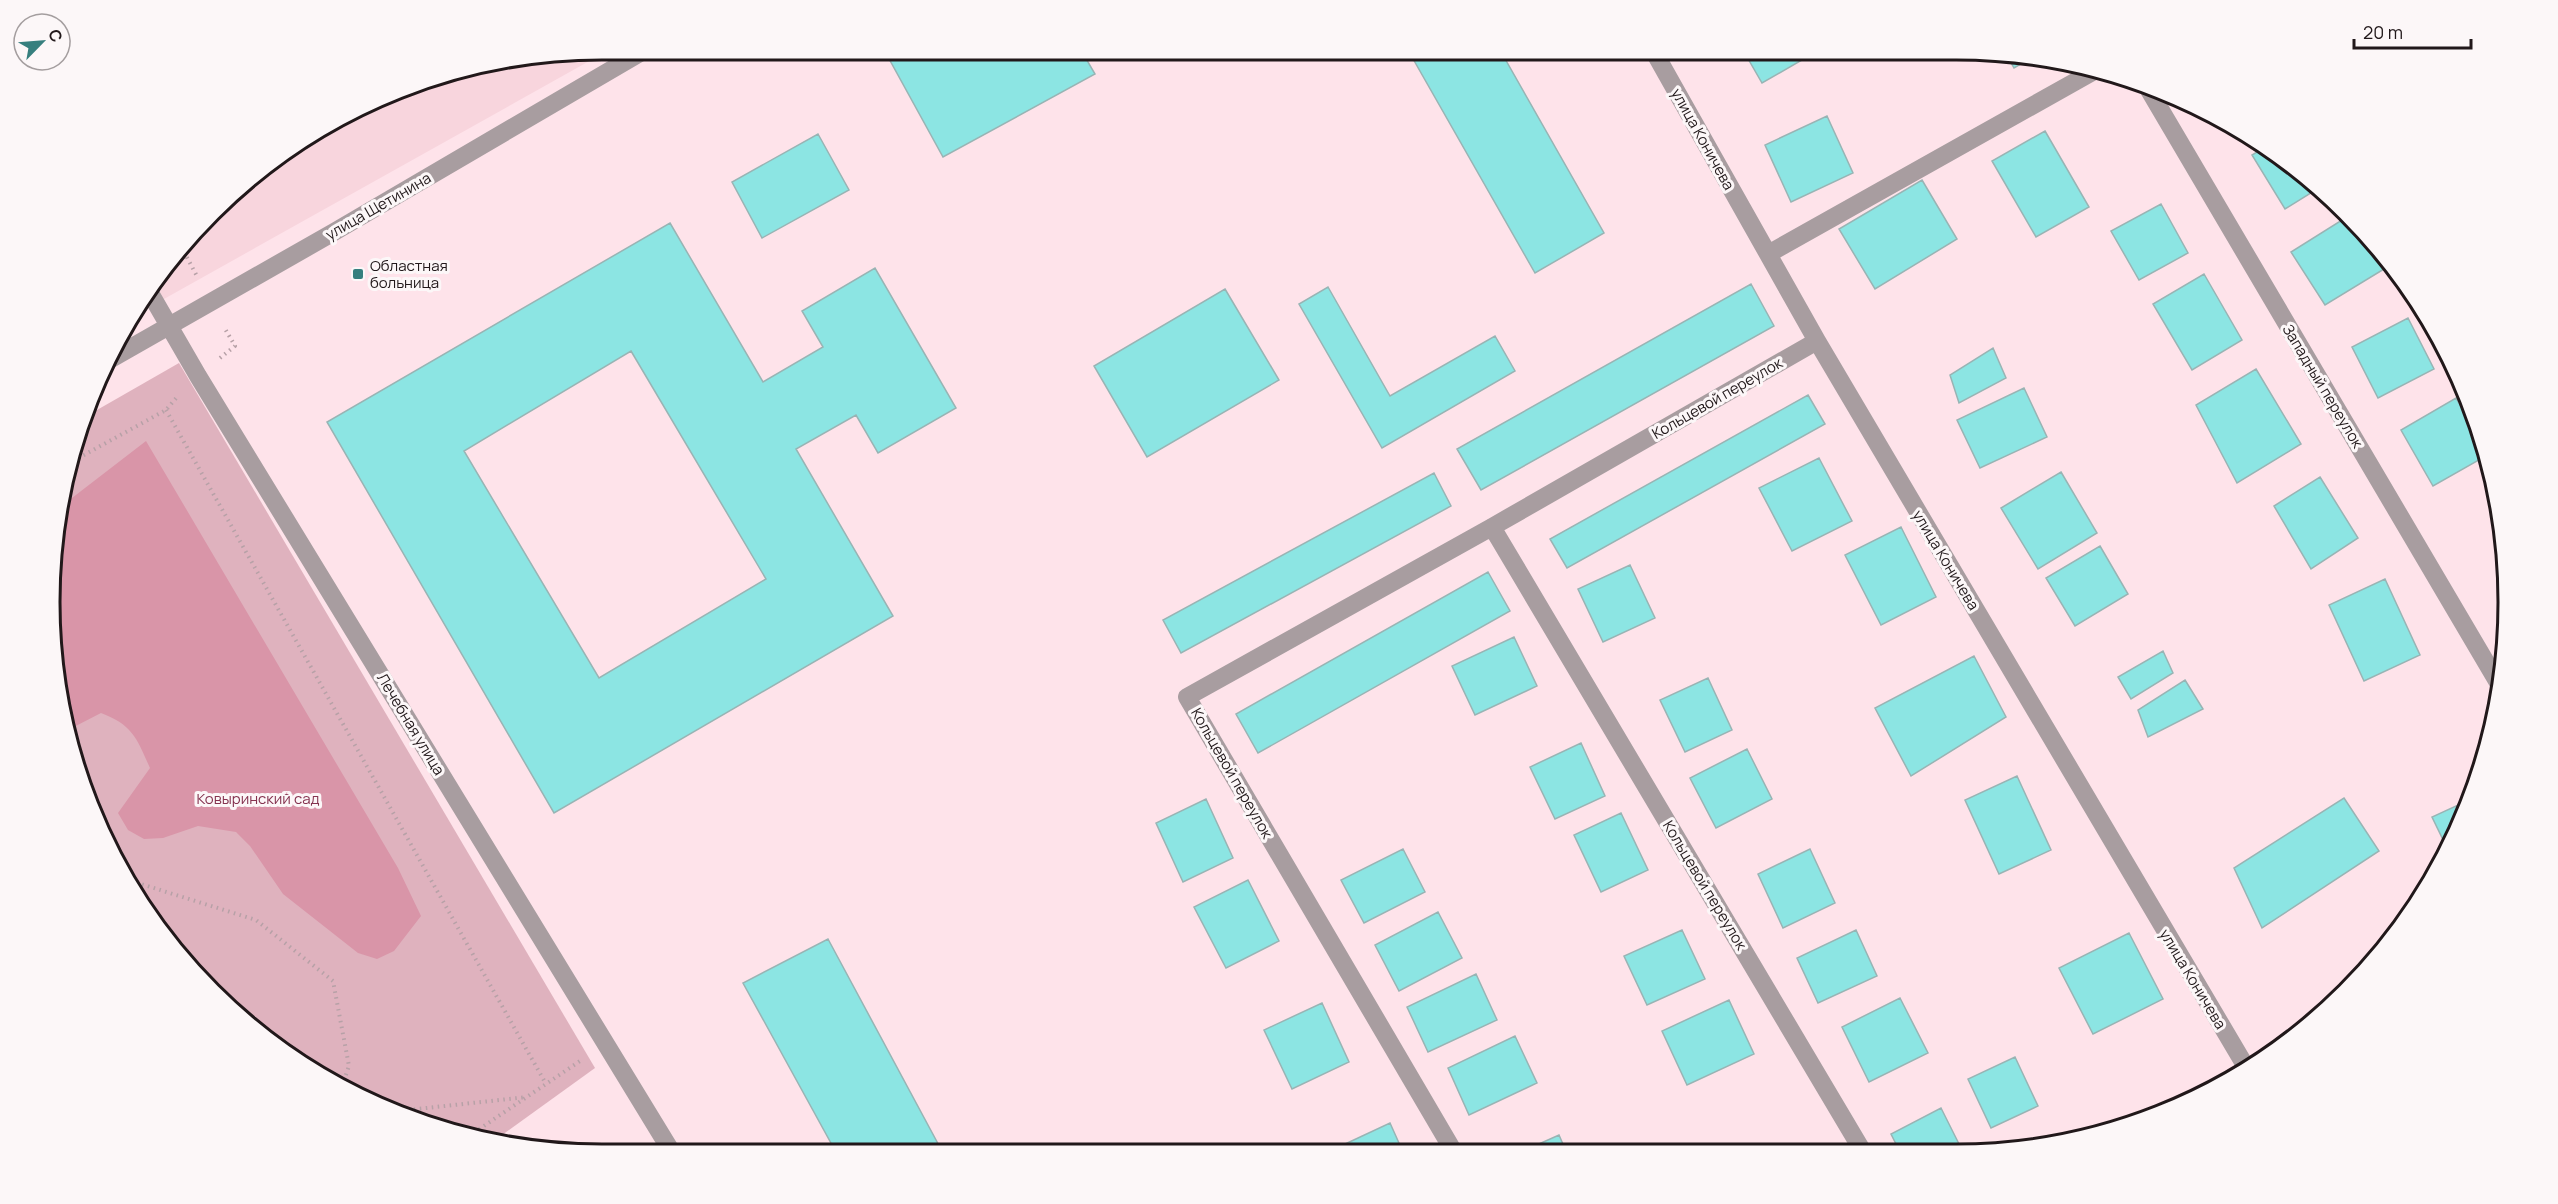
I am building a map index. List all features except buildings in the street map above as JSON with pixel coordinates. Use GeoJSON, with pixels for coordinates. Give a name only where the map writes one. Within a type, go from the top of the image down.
{"type":"FeatureCollection","features":[{"type":"Feature","properties":{"kind":"street","name":"улица Щетинина"},"geometry":{"type":"LineString","coordinates":[[121,354],[628,60]]}},
{"type":"Feature","properties":{"kind":"street","name":"улица Коничева"},"geometry":{"type":"LineString","coordinates":[[1659,60],[1817,341],[2243,1062]]}},
{"type":"Feature","properties":{"kind":"street"},"geometry":{"type":"LineString","coordinates":[[1768,254],[2086,76]]}},
{"type":"Feature","properties":{"kind":"street","name":"Западный переулок"},"geometry":{"type":"LineString","coordinates":[[2153,97],[2493,674]]}},
{"type":"Feature","properties":{"kind":"street","name":"Лечебная улица"},"geometry":{"type":"LineString","coordinates":[[153,298],[667,1144]]}},
{"type":"Feature","properties":{"kind":"street","name":"Кольцевой переулок"},"geometry":{"type":"LineString","coordinates":[[1449,1144],[1187,697],[1492,527],[1817,341]]}},
{"type":"Feature","properties":{"kind":"street","name":"Кольцевой переулок"},"geometry":{"type":"LineString","coordinates":[[1492,527],[1858,1144]]}},
{"type":"Feature","properties":{"kind":"path"},"geometry":{"type":"LineString","coordinates":[[166,410],[546,1084]]}},
{"type":"Feature","properties":{"kind":"path"},"geometry":{"type":"LineString","coordinates":[[139,884],[256,920],[333,981],[349,1066],[345,1078]]}},
{"type":"Feature","properties":{"kind":"path"},"geometry":{"type":"LineString","coordinates":[[478,1130],[606,1044]]}},
{"type":"Feature","properties":{"kind":"path"},"geometry":{"type":"LineString","coordinates":[[413,1110],[528,1097]]}},
{"type":"Feature","properties":{"kind":"shaded area"},"geometry":{"type":"Polygon","coordinates":[[[591,60],[146,309],[172,272],[219,219],[272,172],[331,133],[395,101],[462,78],[531,65],[591,60]]]}},
{"type":"Feature","properties":{"kind":"green space","name":"Ковыринский сад"},"geometry":{"type":"Polygon","coordinates":[[[179,363],[595,1068],[502,1135],[462,1126],[395,1103],[362,1088],[301,1053],[272,1032],[219,985],[172,932],[133,873],[101,809],[78,742],[70,708],[61,637],[61,567],[70,496],[78,462],[95,411],[179,363]]]}},
{"type":"Feature","properties":{"kind":"green space"},"geometry":{"type":"Polygon","coordinates":[[[146,441],[398,868],[421,916],[394,951],[377,959],[358,953],[283,894],[250,846],[236,832],[198,826],[163,838],[144,839],[128,830],[118,813],[150,768],[133,734],[127,728],[101,713],[74,727],[70,708],[61,637],[60,602],[61,567],[69,500],[146,441]]]}},
{"type":"Feature","properties":{"kind":"place","name":"Областная больница"},"geometry":{"type":"Point","coordinates":[358,274]}}]}
